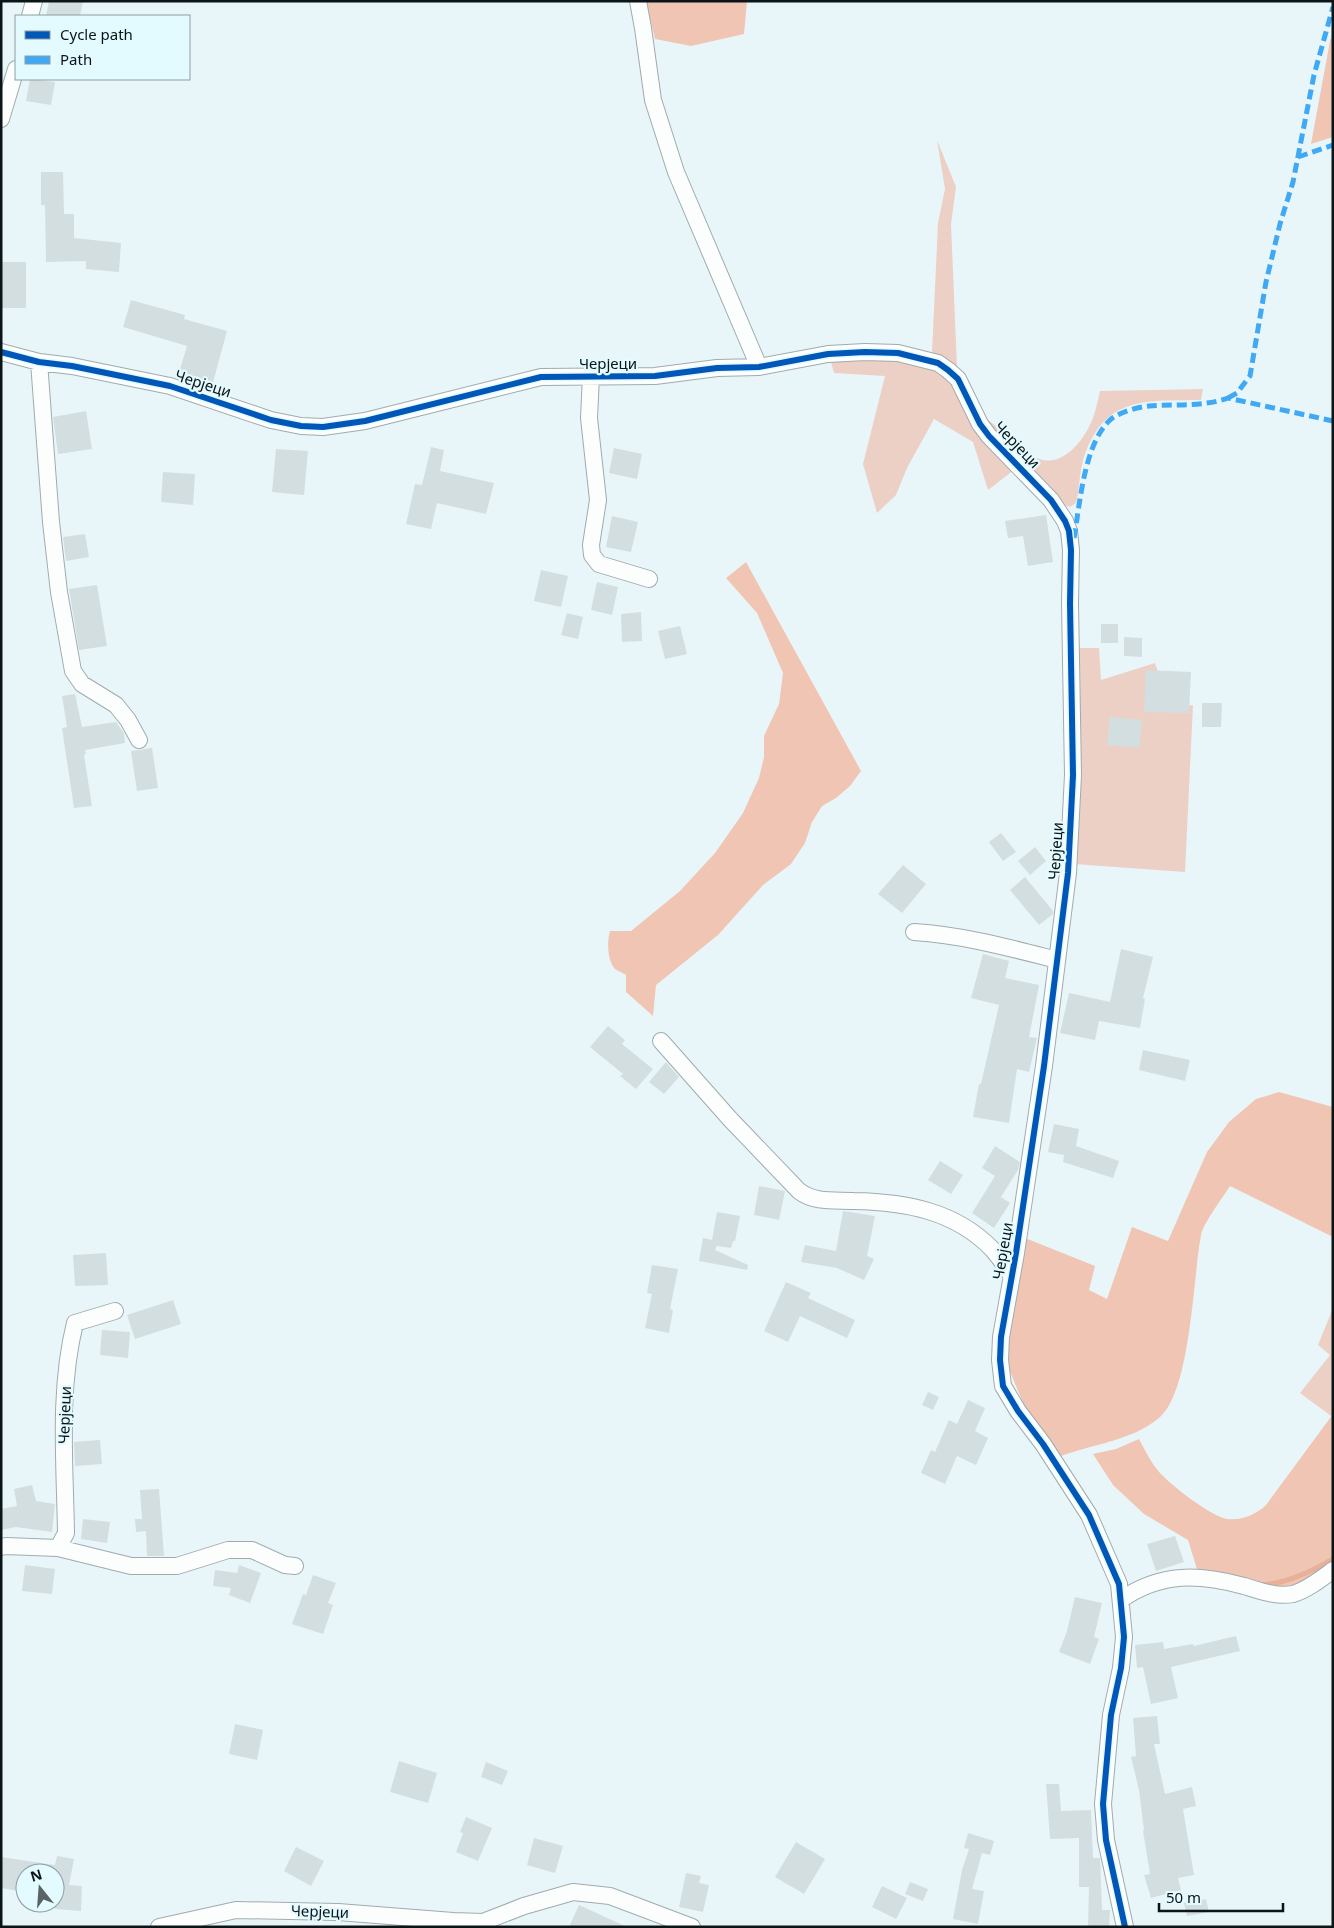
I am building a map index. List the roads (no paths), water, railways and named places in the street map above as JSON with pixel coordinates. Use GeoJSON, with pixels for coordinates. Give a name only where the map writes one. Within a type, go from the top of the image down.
{"type":"FeatureCollection","features":[{"type":"Feature","properties":{"kind":"street"},"geometry":{"type":"LineString","coordinates":[[30,15],[34,1]]}},
{"type":"Feature","properties":{"kind":"street"},"geometry":{"type":"LineString","coordinates":[[638,1],[653,100],[676,172],[759,368]]}},
{"type":"Feature","properties":{"kind":"street"},"geometry":{"type":"LineString","coordinates":[[1,119],[15,72]]}},
{"type":"Feature","properties":{"kind":"street","name":"Черјеци"},"geometry":{"type":"LineString","coordinates":[[1,352],[40,362],[170,386],[271,420],[301,426],[323,427],[365,421],[541,377],[655,376],[717,368],[759,368],[828,354],[898,353],[938,363],[958,379],[980,424],[989,436],[1034,480],[1051,500],[1065,521],[1069,532],[1071,550],[1073,775],[1068,874],[1041,1086],[1001,1337],[1000,1360],[1004,1386],[1018,1411],[1043,1444],[1093,1523],[1120,1584],[1124,1637],[1121,1668],[1111,1715],[1103,1804],[1106,1840],[1125,1927]]}},
{"type":"Feature","properties":{"kind":"street"},"geometry":{"type":"LineString","coordinates":[[40,362],[51,522],[59,592],[73,671],[82,684],[116,705],[128,720],[139,740]]}},
{"type":"Feature","properties":{"kind":"street","name":"Черјеци"},"geometry":{"type":"LineString","coordinates":[[591,376],[589,418],[598,500],[590,545],[592,555],[599,564],[649,579]]}},
{"type":"Feature","properties":{"kind":"street"},"geometry":{"type":"LineString","coordinates":[[914,932],[941,934],[989,943],[1057,960]]}},
{"type":"Feature","properties":{"kind":"street","name":"Черјеци"},"geometry":{"type":"LineString","coordinates":[[661,1041],[730,1119],[799,1191],[808,1197],[820,1200],[881,1201],[926,1209],[942,1215],[977,1235],[994,1251],[1011,1275]]}},
{"type":"Feature","properties":{"kind":"street","name":"Черјеци"},"geometry":{"type":"LineString","coordinates":[[58,1548],[66,1534],[64,1433],[70,1342],[75,1323],[115,1311]]}},
{"type":"Feature","properties":{"kind":"street"},"geometry":{"type":"LineString","coordinates":[[1,1547],[58,1548],[131,1566],[177,1566],[228,1550],[252,1550],[285,1565],[295,1566]]}},
{"type":"Feature","properties":{"kind":"street"},"geometry":{"type":"LineString","coordinates":[[1122,1599],[1140,1587],[1171,1579],[1201,1577],[1233,1583],[1276,1595],[1294,1594],[1307,1588],[1333,1570]]}},
{"type":"Feature","properties":{"kind":"street","name":"Черјеци"},"geometry":{"type":"LineString","coordinates":[[159,1927],[236,1910],[338,1912],[453,1922],[483,1922],[524,1906],[573,1892],[610,1896],[692,1927]]}},
{"type":"Feature","properties":{"kind":"waterway"},"geometry":{"type":"LineString","coordinates":[[1261,1585],[1280,1582],[1298,1576],[1333,1559]]}}]}
